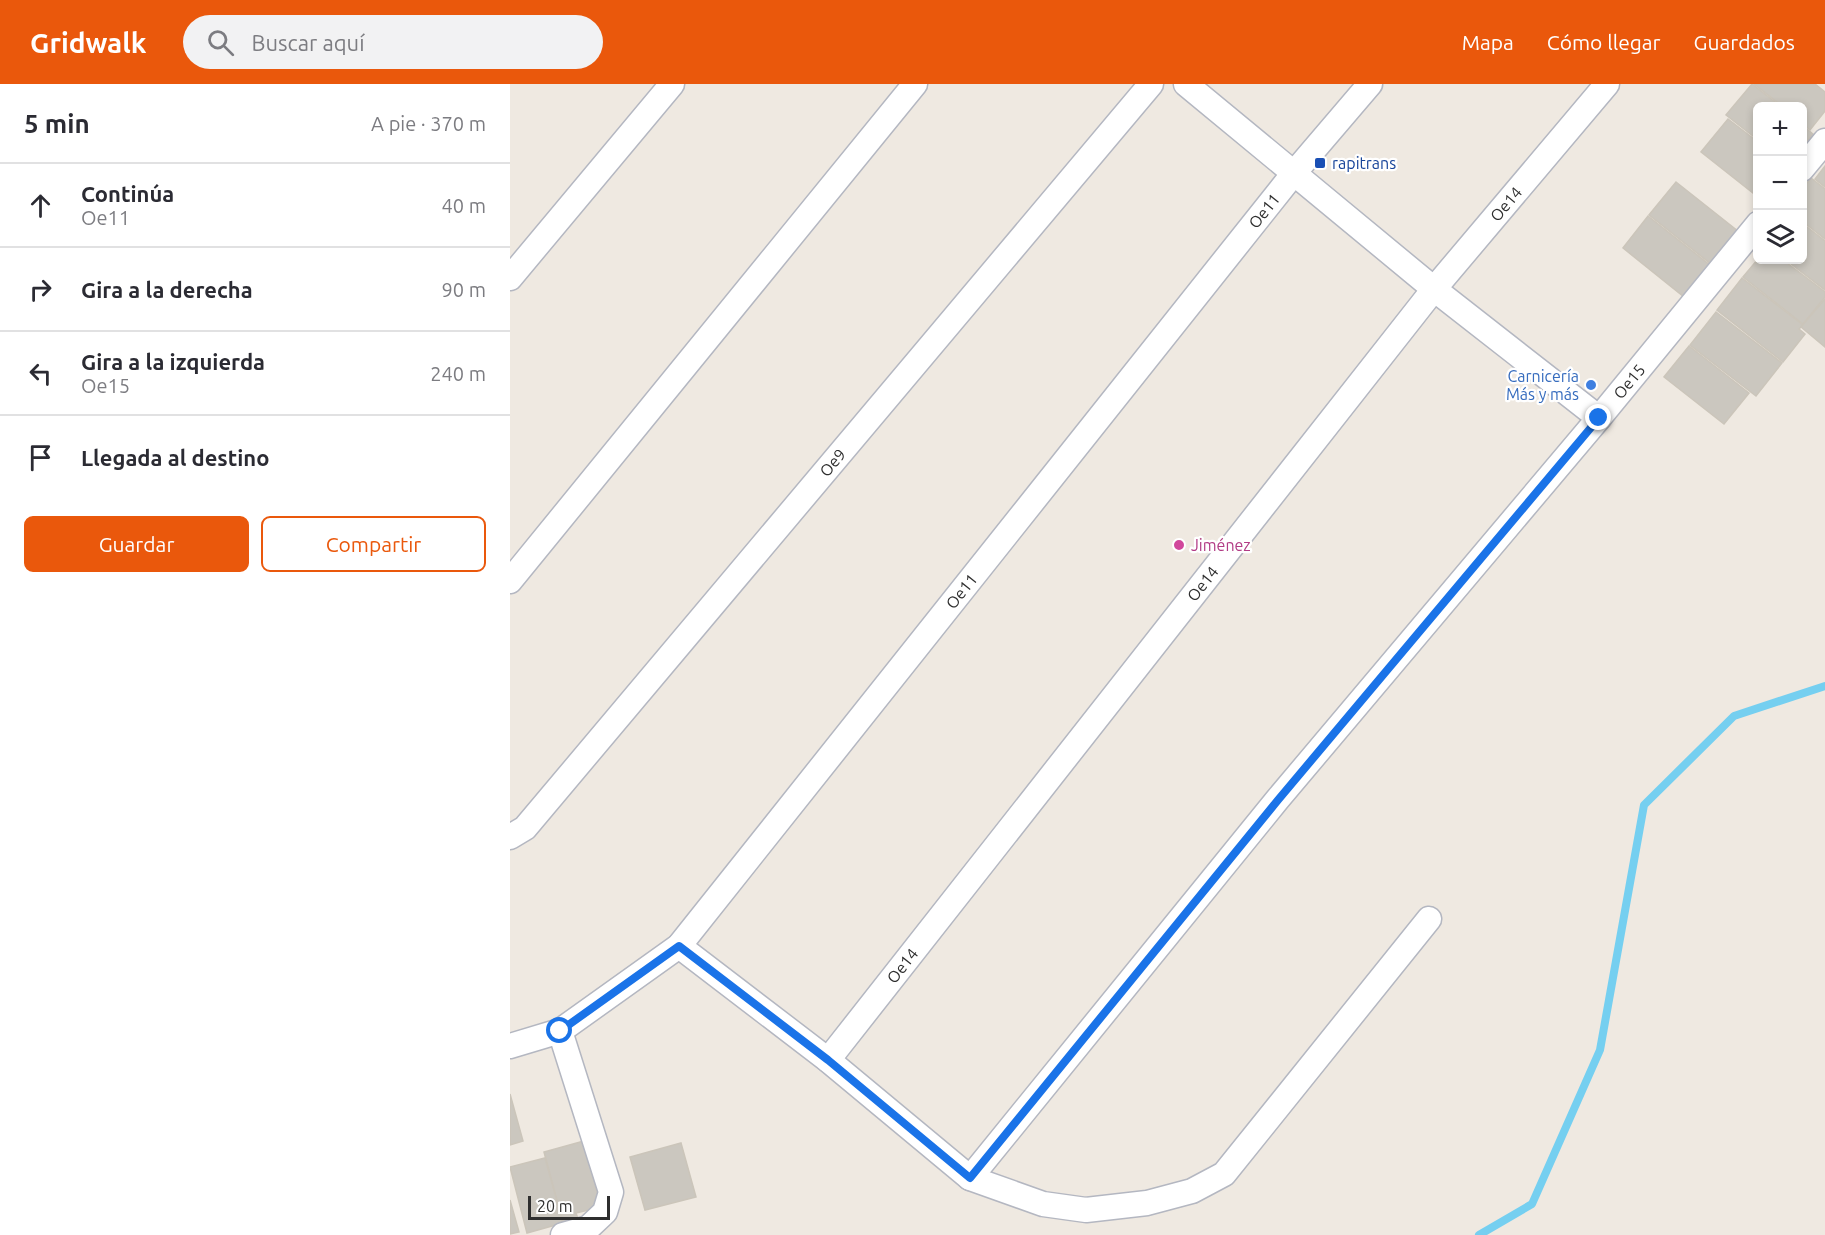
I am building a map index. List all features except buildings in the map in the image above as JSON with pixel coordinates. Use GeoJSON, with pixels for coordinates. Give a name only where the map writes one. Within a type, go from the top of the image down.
{"type":"FeatureCollection","features":[{"type":"Feature","properties":{"kind":"street"},"geometry":{"type":"LineString","coordinates":[[510,278],[672,84]]}},
{"type":"Feature","properties":{"kind":"street"},"geometry":{"type":"LineString","coordinates":[[510,581],[915,84]]}},
{"type":"Feature","properties":{"kind":"street","name":"Oe9"},"geometry":{"type":"LineString","coordinates":[[510,837],[525,828],[1151,84]]}},
{"type":"Feature","properties":{"kind":"street"},"geometry":{"type":"LineString","coordinates":[[1186,84],[1434,289],[1599,418]]}},
{"type":"Feature","properties":{"kind":"street","name":"Oe11"},"geometry":{"type":"LineString","coordinates":[[510,1046],[560,1031],[679,946],[1294,173],[1370,84]]}},
{"type":"Feature","properties":{"kind":"street","name":"Oe14"},"geometry":{"type":"LineString","coordinates":[[828,1060],[1434,289],[1607,84]]}},
{"type":"Feature","properties":{"kind":"street"},"geometry":{"type":"LineString","coordinates":[[1807,164],[1825,141]]}},
{"type":"Feature","properties":{"kind":"street","name":"Oe15"},"geometry":{"type":"LineString","coordinates":[[970,1178],[1278,800],[1599,418],[1753,230]]}},
{"type":"Feature","properties":{"kind":"street"},"geometry":{"type":"LineString","coordinates":[[679,946],[828,1060],[970,1178],[1043,1204],[1086,1210],[1148,1203],[1192,1191],[1224,1174],[1429,919]]}},
{"type":"Feature","properties":{"kind":"street"},"geometry":{"type":"LineString","coordinates":[[560,1031],[611,1192],[605,1212],[588,1228],[563,1235]]}},
{"type":"Feature","properties":{"kind":"waterway"},"geometry":{"type":"LineString","coordinates":[[1479,1235],[1532,1204],[1600,1050],[1644,805],[1734,716],[1825,686]]}},
{"type":"Feature","properties":{"kind":"place","name":"rapitrans"},"geometry":{"type":"Point","coordinates":[1320,163]}},
{"type":"Feature","properties":{"kind":"place","name":"Carnicería Más y más"},"geometry":{"type":"Point","coordinates":[1591,385]}},
{"type":"Feature","properties":{"kind":"place","name":"Jiménez"},"geometry":{"type":"Point","coordinates":[1179,545]}},
{"type":"Feature","properties":{"kind":"route"},"geometry":{"type":"LineString","coordinates":[[560,1031],[679,946],[828,1060],[970,1178],[1278,800],[1599,418]]}}]}
